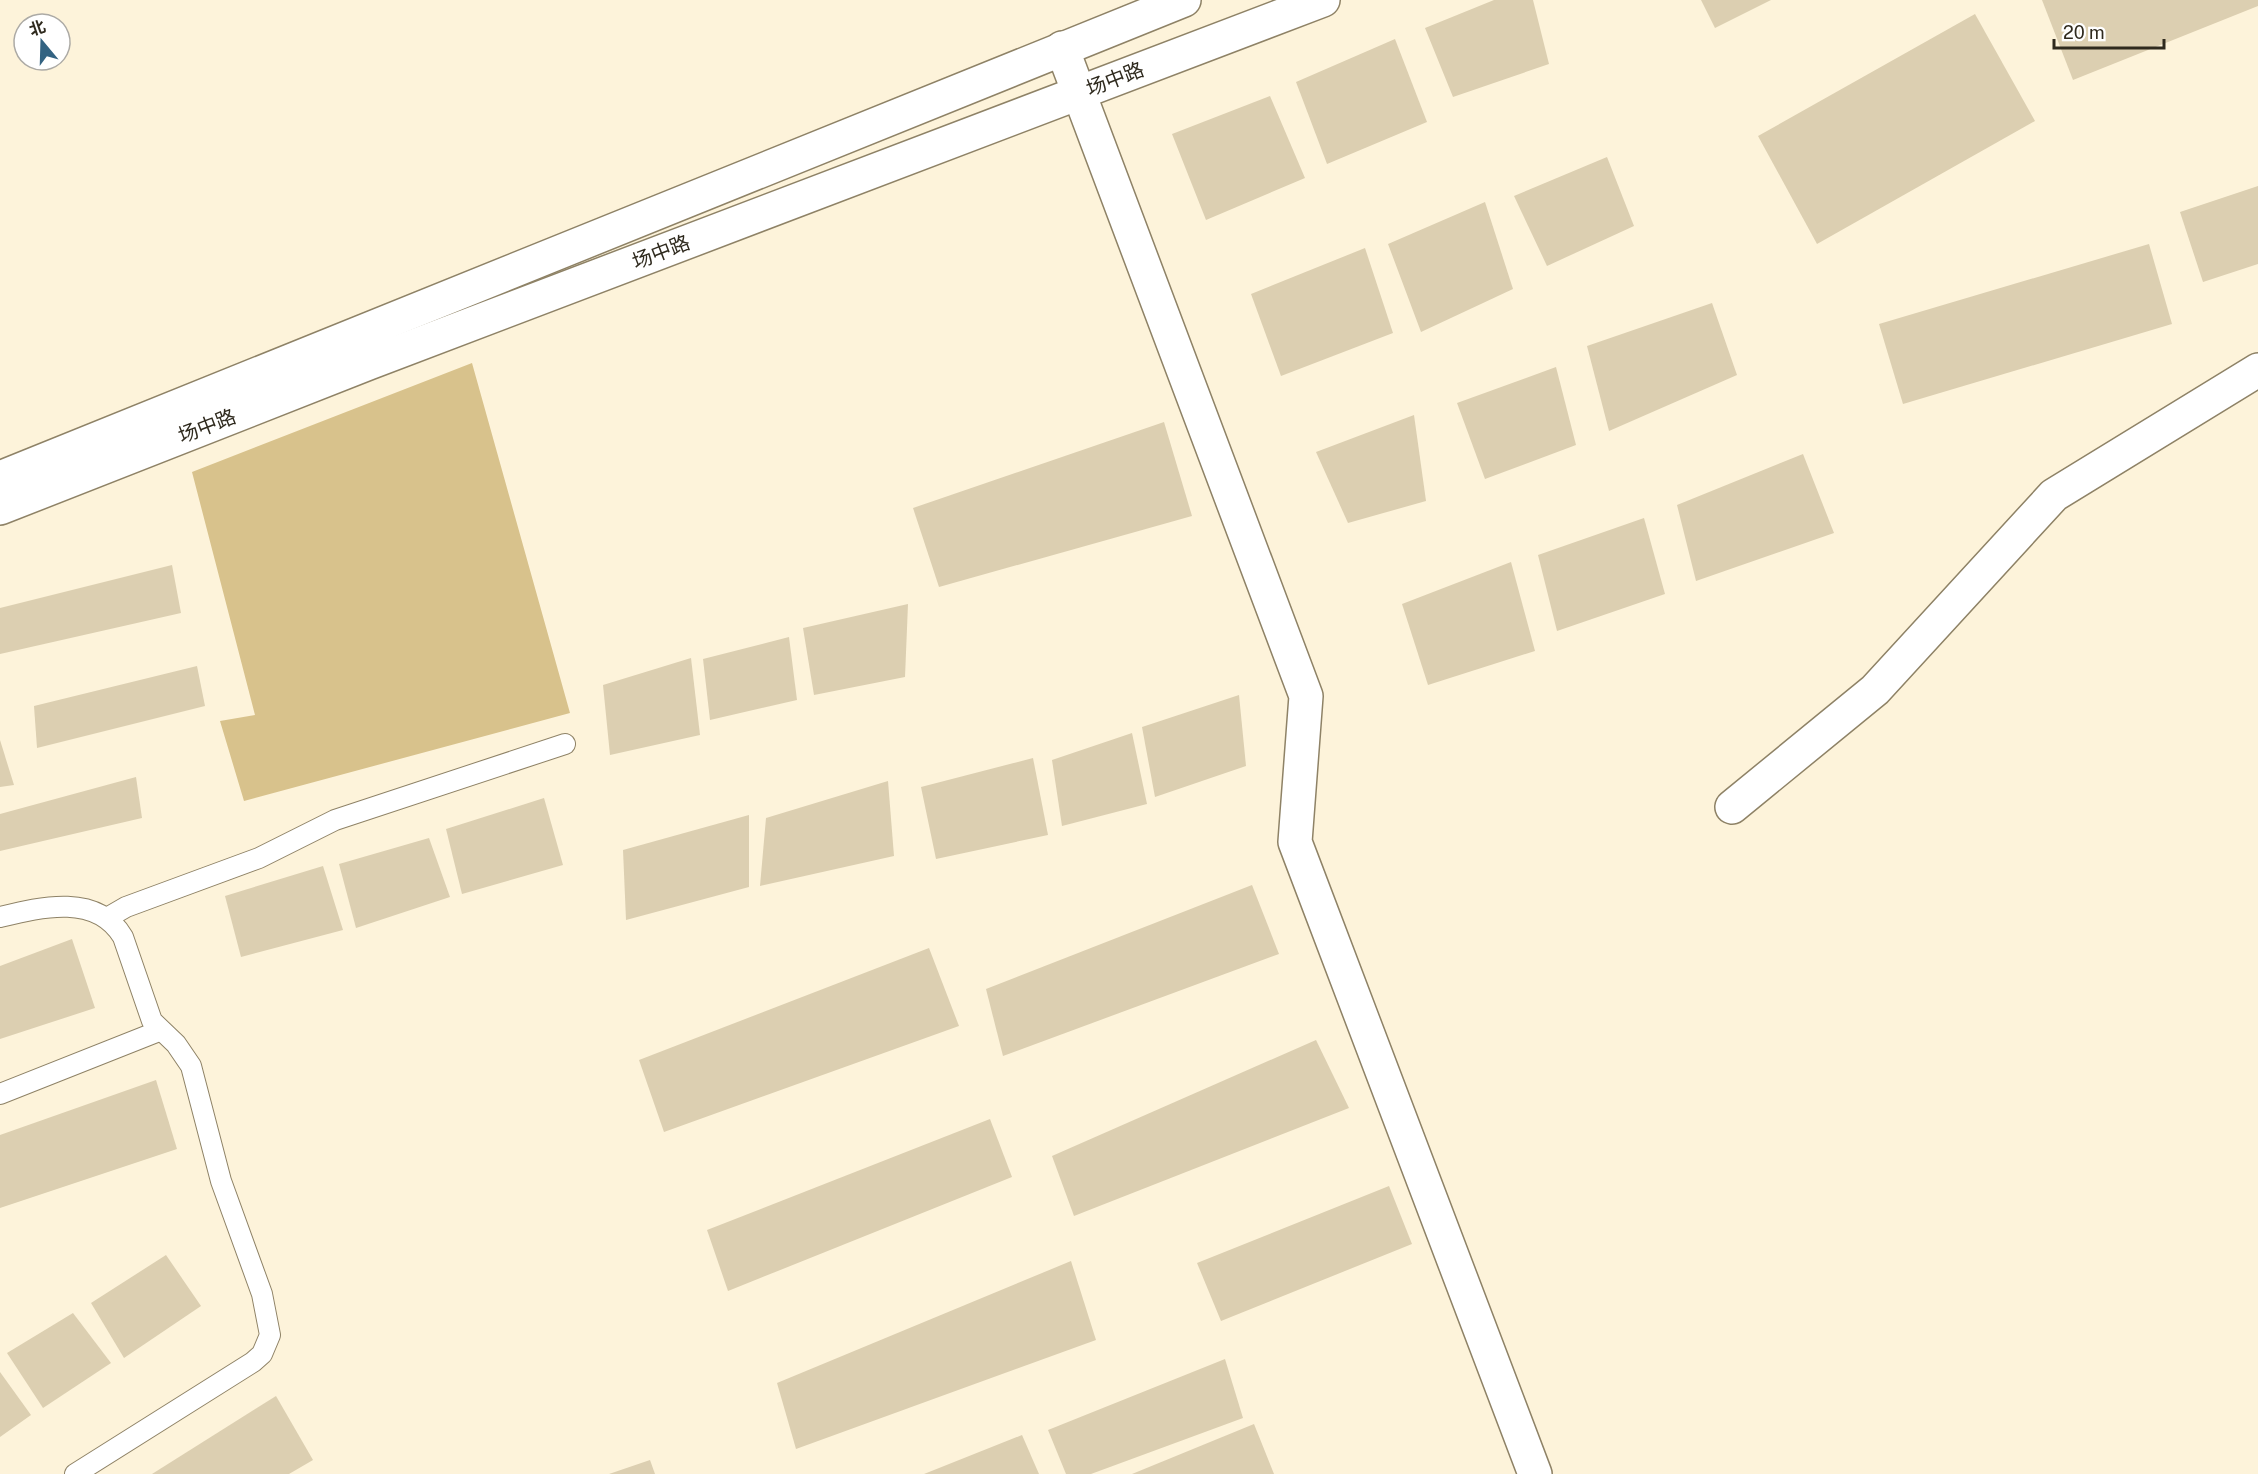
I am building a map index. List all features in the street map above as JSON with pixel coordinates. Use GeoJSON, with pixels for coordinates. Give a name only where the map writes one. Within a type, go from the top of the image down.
{"type":"FeatureCollection","features":[{"type":"Feature","properties":{"kind":"main road","name":"场中路"},"geometry":{"type":"LineString","coordinates":[[0,478],[1184,0]]}},
{"type":"Feature","properties":{"kind":"main road","name":"场中路"},"geometry":{"type":"LineString","coordinates":[[0,508],[369,363],[1323,0]]}},
{"type":"Feature","properties":{"kind":"main road"},"geometry":{"type":"LineString","coordinates":[[1062,48],[1306,696],[1295,842],[1535,1474]]}},
{"type":"Feature","properties":{"kind":"main road"},"geometry":{"type":"LineString","coordinates":[[1731,807],[1875,690],[2054,495],[2258,370]]}},
{"type":"Feature","properties":{"kind":"lane"},"geometry":{"type":"LineString","coordinates":[[107,918],[126,907],[259,858],[335,820],[565,744]]}},
{"type":"Feature","properties":{"kind":"lane"},"geometry":{"type":"LineString","coordinates":[[0,917],[67,906],[83,908],[107,918],[123,937],[147,1012],[159,1031],[176,1044],[191,1066],[211,1150],[262,1294],[270,1335],[262,1354],[253,1362],[75,1474]]}},
{"type":"Feature","properties":{"kind":"lane"},"geometry":{"type":"LineString","coordinates":[[0,1094],[159,1031]]}},
{"type":"Feature","properties":{"kind":"shaded area"},"geometry":{"type":"Polygon","coordinates":[[[472,363],[570,713],[244,801],[220,721],[255,715],[192,472],[472,363]]]}},
{"type":"Feature","properties":{"kind":"building"},"geometry":{"type":"Polygon","coordinates":[[[1494,0],[1533,0],[1549,64],[1453,97],[1425,28],[1494,0]]]}},
{"type":"Feature","properties":{"kind":"building"},"geometry":{"type":"Polygon","coordinates":[[[1701,0],[1771,0],[1715,28],[1701,0]]]}},
{"type":"Feature","properties":{"kind":"building"},"geometry":{"type":"Polygon","coordinates":[[[2042,0],[2258,0],[2258,6],[2073,80],[2042,0]]]}},
{"type":"Feature","properties":{"kind":"building"},"geometry":{"type":"Polygon","coordinates":[[[1975,14],[2035,121],[1817,244],[1758,136],[1975,14]]]}},
{"type":"Feature","properties":{"kind":"building"},"geometry":{"type":"Polygon","coordinates":[[[1395,39],[1427,122],[1327,164],[1296,82],[1395,39]]]}},
{"type":"Feature","properties":{"kind":"building"},"geometry":{"type":"Polygon","coordinates":[[[1270,96],[1305,178],[1206,220],[1172,134],[1270,96]]]}},
{"type":"Feature","properties":{"kind":"building"},"geometry":{"type":"Polygon","coordinates":[[[1607,157],[1634,226],[1547,266],[1514,196],[1607,157]]]}},
{"type":"Feature","properties":{"kind":"building"},"geometry":{"type":"Polygon","coordinates":[[[2258,186],[2258,264],[2203,282],[2180,212],[2258,186]]]}},
{"type":"Feature","properties":{"kind":"building"},"geometry":{"type":"Polygon","coordinates":[[[1485,202],[1513,289],[1421,332],[1388,244],[1485,202]]]}},
{"type":"Feature","properties":{"kind":"building"},"geometry":{"type":"Polygon","coordinates":[[[2149,244],[2172,324],[1903,404],[1879,324],[2149,244]]]}},
{"type":"Feature","properties":{"kind":"building"},"geometry":{"type":"Polygon","coordinates":[[[1365,248],[1393,333],[1281,376],[1251,294],[1365,248]]]}},
{"type":"Feature","properties":{"kind":"building"},"geometry":{"type":"Polygon","coordinates":[[[1712,303],[1737,375],[1609,431],[1587,346],[1712,303]]]}},
{"type":"Feature","properties":{"kind":"building"},"geometry":{"type":"Polygon","coordinates":[[[1556,367],[1576,445],[1485,479],[1457,403],[1556,367]]]}},
{"type":"Feature","properties":{"kind":"building"},"geometry":{"type":"Polygon","coordinates":[[[1414,415],[1426,501],[1348,523],[1316,452],[1414,415]]]}},
{"type":"Feature","properties":{"kind":"building"},"geometry":{"type":"Polygon","coordinates":[[[1164,422],[1192,516],[939,587],[913,508],[1164,422]]]}},
{"type":"Feature","properties":{"kind":"building"},"geometry":{"type":"Polygon","coordinates":[[[1803,454],[1834,533],[1696,581],[1677,505],[1803,454]]]}},
{"type":"Feature","properties":{"kind":"building"},"geometry":{"type":"Polygon","coordinates":[[[1644,518],[1665,594],[1557,631],[1538,555],[1644,518]]]}},
{"type":"Feature","properties":{"kind":"building"},"geometry":{"type":"Polygon","coordinates":[[[1511,562],[1535,651],[1428,685],[1402,604],[1511,562]]]}},
{"type":"Feature","properties":{"kind":"building"},"geometry":{"type":"Polygon","coordinates":[[[172,565],[181,613],[0,654],[0,608],[172,565]]]}},
{"type":"Feature","properties":{"kind":"building"},"geometry":{"type":"Polygon","coordinates":[[[908,604],[905,677],[814,695],[803,628],[908,604]]]}},
{"type":"Feature","properties":{"kind":"building"},"geometry":{"type":"Polygon","coordinates":[[[789,637],[797,700],[710,720],[703,659],[789,637]]]}},
{"type":"Feature","properties":{"kind":"building"},"geometry":{"type":"Polygon","coordinates":[[[691,658],[700,735],[610,755],[603,685],[691,658]]]}},
{"type":"Feature","properties":{"kind":"building"},"geometry":{"type":"Polygon","coordinates":[[[197,666],[205,706],[37,748],[34,706],[197,666]]]}},
{"type":"Feature","properties":{"kind":"building"},"geometry":{"type":"Polygon","coordinates":[[[1239,695],[1246,766],[1155,797],[1142,727],[1239,695]]]}},
{"type":"Feature","properties":{"kind":"building"},"geometry":{"type":"Polygon","coordinates":[[[1132,733],[1147,804],[1062,826],[1052,760],[1132,733]]]}},
{"type":"Feature","properties":{"kind":"building"},"geometry":{"type":"Polygon","coordinates":[[[0,740],[14,785],[0,787],[0,740]]]}},
{"type":"Feature","properties":{"kind":"building"},"geometry":{"type":"Polygon","coordinates":[[[1033,758],[1048,835],[936,859],[921,787],[1033,758]]]}},
{"type":"Feature","properties":{"kind":"building"},"geometry":{"type":"Polygon","coordinates":[[[136,777],[142,818],[0,851],[0,814],[136,777]]]}},
{"type":"Feature","properties":{"kind":"building"},"geometry":{"type":"Polygon","coordinates":[[[888,781],[894,856],[760,886],[766,818],[888,781]]]}},
{"type":"Feature","properties":{"kind":"building"},"geometry":{"type":"Polygon","coordinates":[[[544,798],[563,865],[462,894],[446,829],[544,798]]]}},
{"type":"Feature","properties":{"kind":"building"},"geometry":{"type":"Polygon","coordinates":[[[749,815],[749,887],[626,920],[623,850],[749,815]]]}},
{"type":"Feature","properties":{"kind":"building"},"geometry":{"type":"Polygon","coordinates":[[[429,838],[450,897],[356,928],[339,864],[429,838]]]}},
{"type":"Feature","properties":{"kind":"building"},"geometry":{"type":"Polygon","coordinates":[[[323,866],[343,930],[241,957],[225,896],[323,866]]]}},
{"type":"Feature","properties":{"kind":"building"},"geometry":{"type":"Polygon","coordinates":[[[1252,885],[1279,954],[1003,1056],[986,989],[1252,885]]]}},
{"type":"Feature","properties":{"kind":"building"},"geometry":{"type":"Polygon","coordinates":[[[72,939],[95,1008],[0,1039],[0,966],[72,939]]]}},
{"type":"Feature","properties":{"kind":"building"},"geometry":{"type":"Polygon","coordinates":[[[929,948],[959,1026],[664,1132],[639,1060],[929,948]]]}},
{"type":"Feature","properties":{"kind":"building"},"geometry":{"type":"Polygon","coordinates":[[[1316,1040],[1349,1108],[1074,1216],[1052,1156],[1316,1040]]]}},
{"type":"Feature","properties":{"kind":"building"},"geometry":{"type":"Polygon","coordinates":[[[156,1080],[177,1149],[0,1208],[0,1135],[156,1080]]]}},
{"type":"Feature","properties":{"kind":"building"},"geometry":{"type":"Polygon","coordinates":[[[990,1119],[1012,1177],[728,1291],[707,1230],[990,1119]]]}},
{"type":"Feature","properties":{"kind":"building"},"geometry":{"type":"Polygon","coordinates":[[[1389,1186],[1412,1244],[1221,1321],[1197,1263],[1389,1186]]]}},
{"type":"Feature","properties":{"kind":"building"},"geometry":{"type":"Polygon","coordinates":[[[166,1255],[201,1306],[124,1358],[91,1303],[166,1255]]]}},
{"type":"Feature","properties":{"kind":"building"},"geometry":{"type":"Polygon","coordinates":[[[1071,1261],[1096,1340],[796,1449],[777,1383],[1071,1261]]]}},
{"type":"Feature","properties":{"kind":"building"},"geometry":{"type":"Polygon","coordinates":[[[73,1313],[111,1363],[43,1408],[7,1353],[73,1313]]]}},
{"type":"Feature","properties":{"kind":"building"},"geometry":{"type":"Polygon","coordinates":[[[1225,1359],[1243,1418],[1091,1474],[1066,1474],[1048,1430],[1225,1359]]]}},
{"type":"Feature","properties":{"kind":"building"},"geometry":{"type":"Polygon","coordinates":[[[0,1372],[31,1415],[0,1437],[0,1372]]]}},
{"type":"Feature","properties":{"kind":"building"},"geometry":{"type":"Polygon","coordinates":[[[276,1396],[313,1460],[289,1474],[152,1474],[276,1396]]]}},
{"type":"Feature","properties":{"kind":"building"},"geometry":{"type":"Polygon","coordinates":[[[1254,1424],[1274,1474],[1132,1474],[1254,1424]]]}},
{"type":"Feature","properties":{"kind":"building"},"geometry":{"type":"Polygon","coordinates":[[[1022,1435],[1039,1474],[924,1474],[1022,1435]]]}},
{"type":"Feature","properties":{"kind":"building"},"geometry":{"type":"Polygon","coordinates":[[[650,1460],[655,1474],[609,1474],[650,1460]]]}}]}
